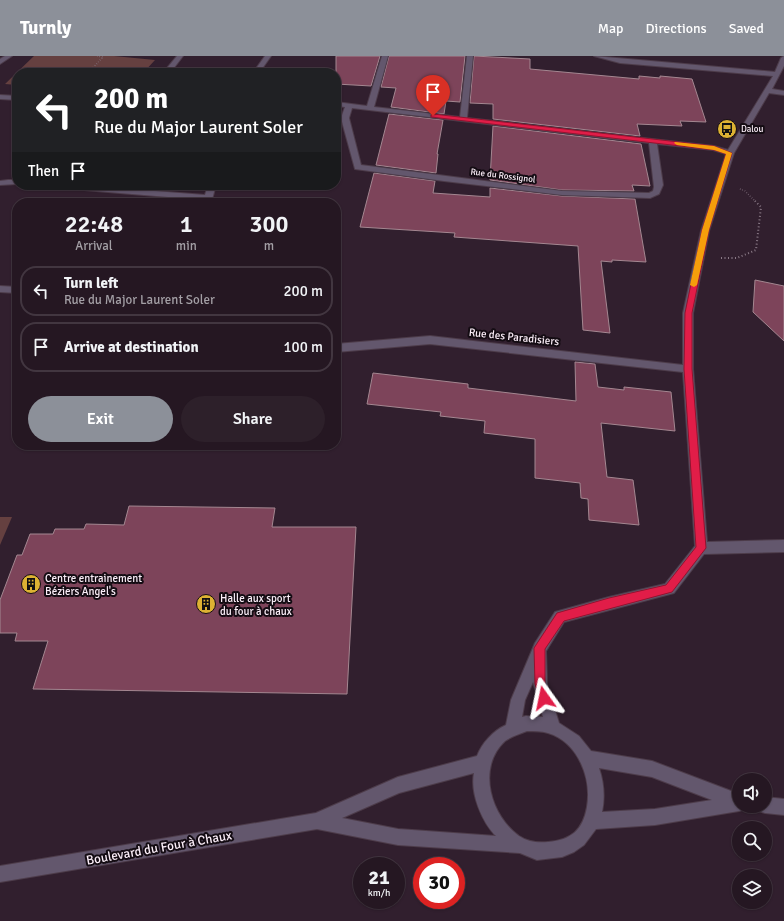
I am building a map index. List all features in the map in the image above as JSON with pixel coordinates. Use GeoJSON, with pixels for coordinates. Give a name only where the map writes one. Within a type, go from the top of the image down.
{"type":"FeatureCollection","features":[{"type":"Feature","properties":{"kind":"street"},"geometry":{"type":"LineString","coordinates":[[0,62],[9,56]]}},
{"type":"Feature","properties":{"kind":"street"},"geometry":{"type":"LineString","coordinates":[[170,68],[180,56]]}},
{"type":"Feature","properties":{"kind":"street"},"geometry":{"type":"LineString","coordinates":[[260,68],[268,56]]}},
{"type":"Feature","properties":{"kind":"street"},"geometry":{"type":"LineString","coordinates":[[370,108],[385,56]]}},
{"type":"Feature","properties":{"kind":"street"},"geometry":{"type":"LineString","coordinates":[[463,120],[470,56]]}},
{"type":"Feature","properties":{"kind":"street"},"geometry":{"type":"LineString","coordinates":[[597,56],[620,61],[777,74]]}},
{"type":"Feature","properties":{"kind":"street"},"geometry":{"type":"LineString","coordinates":[[513,726],[518,700],[540,648],[560,616],[669,589],[701,548],[688,369],[688,313],[698,259],[730,153],[777,74],[784,58]]}},
{"type":"Feature","properties":{"kind":"street"},"geometry":{"type":"LineString","coordinates":[[767,90],[784,93]]}},
{"type":"Feature","properties":{"kind":"street"},"geometry":{"type":"LineString","coordinates":[[0,97],[12,98]]}},
{"type":"Feature","properties":{"kind":"street"},"geometry":{"type":"LineString","coordinates":[[341,105],[463,120],[653,140],[714,148],[730,153]]}},
{"type":"Feature","properties":{"kind":"street","name":"Rue du Rossignol"},"geometry":{"type":"LineString","coordinates":[[350,106],[344,118],[358,166],[452,180],[562,193],[650,196],[655,194],[659,190],[659,185],[653,140]]}},
{"type":"Feature","properties":{"kind":"street"},"geometry":{"type":"LineString","coordinates":[[0,183],[12,182]]}},
{"type":"Feature","properties":{"kind":"street"},"geometry":{"type":"LineString","coordinates":[[101,190],[187,198]]}},
{"type":"Feature","properties":{"kind":"street"},"geometry":{"type":"LineString","coordinates":[[0,288],[12,289]]}},
{"type":"Feature","properties":{"kind":"street","name":"Rue des Paradisiers"},"geometry":{"type":"LineString","coordinates":[[341,348],[430,340],[688,369]]}},
{"type":"Feature","properties":{"kind":"street"},"geometry":{"type":"LineString","coordinates":[[701,548],[784,546]]}},
{"type":"Feature","properties":{"kind":"street"},"geometry":{"type":"LineString","coordinates":[[540,648],[540,684],[553,727]]}},
{"type":"Feature","properties":{"kind":"street"},"geometry":{"type":"LineString","coordinates":[[526,723],[553,727],[578,745],[587,758],[595,779],[598,800],[592,821],[584,836],[570,846],[554,852],[536,852],[519,846],[503,834],[491,818],[484,800],[480,781],[482,763],[489,747],[499,735],[513,726],[526,723]]}},
{"type":"Feature","properties":{"kind":"street"},"geometry":{"type":"LineString","coordinates":[[587,758],[652,769],[732,799]]}},
{"type":"Feature","properties":{"kind":"street","name":"Boulevard du Four à Chaux"},"geometry":{"type":"LineString","coordinates":[[0,874],[317,821],[398,785],[482,763]]}},
{"type":"Feature","properties":{"kind":"street"},"geometry":{"type":"LineString","coordinates":[[592,821],[655,817],[732,803]]}},
{"type":"Feature","properties":{"kind":"street"},"geometry":{"type":"LineString","coordinates":[[772,806],[784,807]]}},
{"type":"Feature","properties":{"kind":"street","name":"Boulevard du Four à Chaux"},"geometry":{"type":"LineString","coordinates":[[317,821],[398,837],[519,846]]}},
{"type":"Feature","properties":{"kind":"path"},"geometry":{"type":"LineString","coordinates":[[93,68],[102,58],[97,56]]}},
{"type":"Feature","properties":{"kind":"path"},"geometry":{"type":"LineString","coordinates":[[698,259],[737,258],[756,250],[761,207],[745,191],[720,183]]}},
{"type":"Feature","properties":{"kind":"shaded area"},"geometry":{"type":"Polygon","coordinates":[[[34,56],[114,56],[155,60],[148,68],[22,68],[34,56]]]}},
{"type":"Feature","properties":{"kind":"shaded area"},"geometry":{"type":"Polygon","coordinates":[[[12,77],[12,85],[5,84],[12,77]]]}},
{"type":"Feature","properties":{"kind":"shaded area"},"geometry":{"type":"Polygon","coordinates":[[[0,517],[12,517],[0,545],[0,517]]]}},
{"type":"Feature","properties":{"kind":"building"},"geometry":{"type":"Polygon","coordinates":[[[336,56],[380,56],[371,86],[341,84],[341,68],[336,68],[336,56]]]}},
{"type":"Feature","properties":{"kind":"building"},"geometry":{"type":"Polygon","coordinates":[[[389,56],[465,56],[460,102],[446,101],[444,114],[391,107],[396,88],[381,87],[389,56]]]}},
{"type":"Feature","properties":{"kind":"building"},"geometry":{"type":"Polygon","coordinates":[[[474,56],[530,59],[530,69],[639,79],[639,76],[660,78],[660,76],[692,79],[706,122],[680,121],[682,126],[637,124],[640,136],[493,119],[493,104],[470,103],[474,56]]]}},
{"type":"Feature","properties":{"kind":"building"},"geometry":{"type":"Polygon","coordinates":[[[389,114],[443,120],[437,154],[436,173],[376,165],[389,114]]]}},
{"type":"Feature","properties":{"kind":"building"},"geometry":{"type":"Polygon","coordinates":[[[493,126],[641,144],[650,186],[632,185],[634,191],[562,190],[490,180],[493,126]]]}},
{"type":"Feature","properties":{"kind":"building"},"geometry":{"type":"Polygon","coordinates":[[[374,173],[435,181],[433,193],[490,197],[490,188],[562,196],[635,199],[646,262],[612,260],[612,262],[601,261],[610,333],[583,330],[578,246],[454,237],[455,233],[360,227],[374,173]]]}},
{"type":"Feature","properties":{"kind":"building"},"geometry":{"type":"Polygon","coordinates":[[[755,280],[784,286],[784,341],[753,312],[755,280]]]}},
{"type":"Feature","properties":{"kind":"building"},"geometry":{"type":"Polygon","coordinates":[[[575,362],[595,364],[598,387],[624,390],[624,387],[671,392],[675,431],[601,423],[607,477],[633,480],[639,525],[589,520],[588,499],[581,498],[580,483],[535,478],[535,439],[484,433],[485,421],[440,416],[441,412],[367,404],[373,373],[468,384],[468,388],[576,401],[575,362]]]}},
{"type":"Feature","properties":{"kind":"building","name":"Halle aux sport du four à chaux"},"geometry":{"type":"Polygon","coordinates":[[[129,506],[275,508],[272,527],[356,527],[347,694],[33,689],[48,641],[15,641],[17,633],[0,633],[0,600],[17,555],[22,555],[30,534],[53,534],[55,529],[84,529],[86,524],[124,525],[129,506]]]}},
{"type":"Feature","properties":{"kind":"slow traffic"},"geometry":{"type":"LineString","coordinates":[[677,143],[714,148],[730,153],[705,230],[694,285]]}},
{"type":"Feature","properties":{"kind":"place","name":"Dalou"},"geometry":{"type":"Point","coordinates":[727,129]}},
{"type":"Feature","properties":{"kind":"place","name":"Centre entrainement Béziers Angel's"},"geometry":{"type":"Point","coordinates":[31,584]}},
{"type":"Feature","properties":{"kind":"place","name":"Halle aux sport du four à chaux"},"geometry":{"type":"Point","coordinates":[206,604]}},
{"type":"Feature","properties":{"kind":"route"},"geometry":{"type":"LineString","coordinates":[[433,116],[714,148],[730,153],[705,230],[688,313],[688,369],[701,548],[669,589],[560,616],[540,648],[540,684],[544,698]]}}]}
